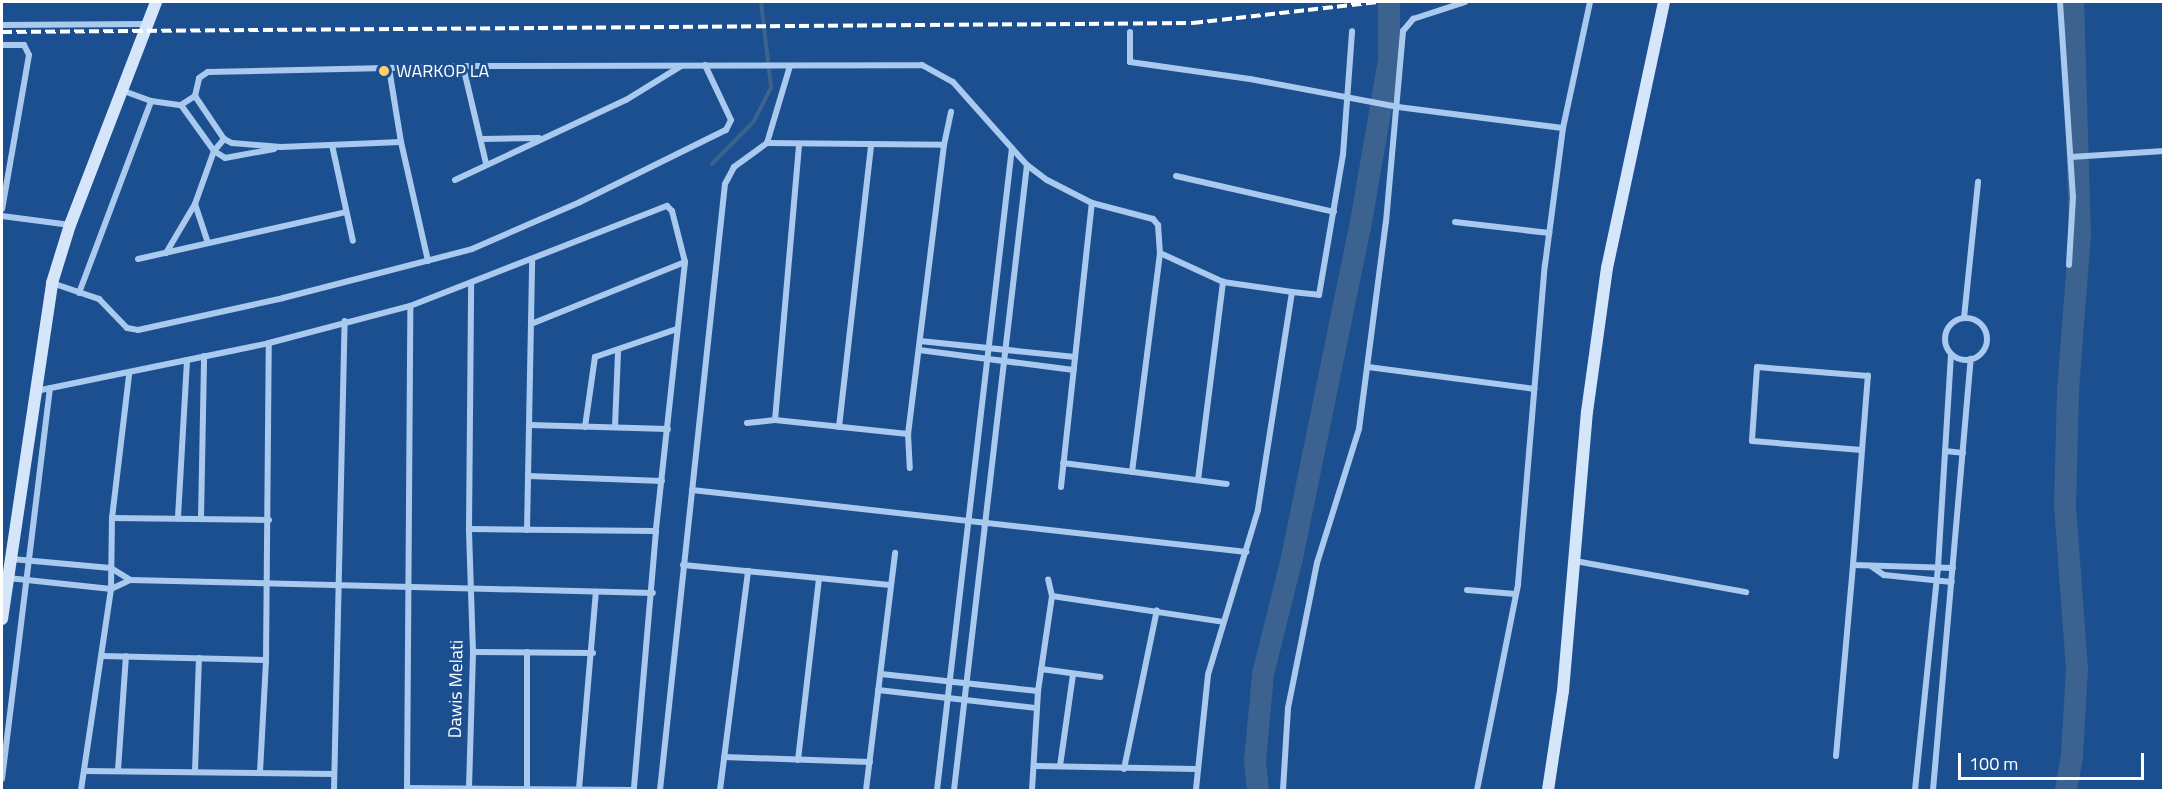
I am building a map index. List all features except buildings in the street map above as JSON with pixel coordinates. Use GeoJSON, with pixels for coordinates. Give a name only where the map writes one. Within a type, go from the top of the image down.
{"type":"FeatureCollection","features":[{"type":"Feature","properties":{"kind":"street"},"geometry":{"type":"LineString","coordinates":[[2,619],[40,347],[52,283],[70,225],[156,2]]}},
{"type":"Feature","properties":{"kind":"street"},"geometry":{"type":"LineString","coordinates":[[1283,790],[1288,708],[1317,563],[1359,429],[1398,107],[1401,47],[1407,24],[1465,2]]}},
{"type":"Feature","properties":{"kind":"street"},"geometry":{"type":"LineString","coordinates":[[1477,790],[1516,594],[1549,233],[1563,128],[1590,2]]}},
{"type":"Feature","properties":{"kind":"street"},"geometry":{"type":"LineString","coordinates":[[1548,790],[1563,691],[1589,389],[1606,268],[1664,2]]}},
{"type":"Feature","properties":{"kind":"street"},"geometry":{"type":"LineString","coordinates":[[2060,2],[2073,157],[2069,265]]}},
{"type":"Feature","properties":{"kind":"street"},"geometry":{"type":"LineString","coordinates":[[2,26],[146,24]]}},
{"type":"Feature","properties":{"kind":"street"},"geometry":{"type":"LineString","coordinates":[[1160,253],[1223,282],[1319,295],[1352,100],[1352,31]]}},
{"type":"Feature","properties":{"kind":"street"},"geometry":{"type":"LineString","coordinates":[[1130,32],[1130,62],[1250,79],[1352,100],[1563,128]]}},
{"type":"Feature","properties":{"kind":"street"},"geometry":{"type":"LineString","coordinates":[[2,45],[24,45],[29,55],[2,209]]}},
{"type":"Feature","properties":{"kind":"street"},"geometry":{"type":"LineString","coordinates":[[52,283],[99,298],[127,328],[138,330],[472,249],[580,202],[726,130],[730,120],[705,65]]}},
{"type":"Feature","properties":{"kind":"street"},"geometry":{"type":"LineString","coordinates":[[121,90],[151,101],[181,105],[195,96],[199,78],[208,72],[463,66],[922,65],[953,82],[1027,165],[1092,203],[1153,219],[1158,225],[1160,253],[1132,472]]}},
{"type":"Feature","properties":{"kind":"street"},"geometry":{"type":"LineString","coordinates":[[463,66],[486,163]]}},
{"type":"Feature","properties":{"kind":"street"},"geometry":{"type":"LineString","coordinates":[[455,180],[486,163],[626,100],[682,66]]}},
{"type":"Feature","properties":{"kind":"street"},"geometry":{"type":"LineString","coordinates":[[660,790],[725,184],[734,167],[767,143],[790,66]]}},
{"type":"Feature","properties":{"kind":"street"},"geometry":{"type":"LineString","coordinates":[[389,68],[401,142],[428,261]]}},
{"type":"Feature","properties":{"kind":"street"},"geometry":{"type":"LineString","coordinates":[[195,96],[224,139],[232,143],[281,147],[401,142]]}},
{"type":"Feature","properties":{"kind":"street"},"geometry":{"type":"LineString","coordinates":[[80,293],[151,101]]}},
{"type":"Feature","properties":{"kind":"street"},"geometry":{"type":"LineString","coordinates":[[181,105],[214,151],[232,158],[281,147]]}},
{"type":"Feature","properties":{"kind":"street"},"geometry":{"type":"LineString","coordinates":[[910,468],[908,434],[944,146],[951,112]]}},
{"type":"Feature","properties":{"kind":"street"},"geometry":{"type":"LineString","coordinates":[[482,139],[542,138]]}},
{"type":"Feature","properties":{"kind":"street"},"geometry":{"type":"LineString","coordinates":[[166,253],[195,204],[214,151],[224,139]]}},
{"type":"Feature","properties":{"kind":"street"},"geometry":{"type":"LineString","coordinates":[[767,143],[944,146]]}},
{"type":"Feature","properties":{"kind":"street"},"geometry":{"type":"LineString","coordinates":[[775,420],[799,144]]}},
{"type":"Feature","properties":{"kind":"street"},"geometry":{"type":"LineString","coordinates":[[332,145],[352,241]]}},
{"type":"Feature","properties":{"kind":"street"},"geometry":{"type":"LineString","coordinates":[[839,427],[871,145]]}},
{"type":"Feature","properties":{"kind":"street"},"geometry":{"type":"LineString","coordinates":[[938,790],[987,348],[1012,148]]}},
{"type":"Feature","properties":{"kind":"street"},"geometry":{"type":"LineString","coordinates":[[2073,157],[2100,153],[2163,151]]}},
{"type":"Feature","properties":{"kind":"street"},"geometry":{"type":"LineString","coordinates":[[954,790],[1027,165]]}},
{"type":"Feature","properties":{"kind":"street"},"geometry":{"type":"LineString","coordinates":[[1176,176],[1334,212]]}},
{"type":"Feature","properties":{"kind":"street"},"geometry":{"type":"LineString","coordinates":[[1964,318],[1978,182]]}},
{"type":"Feature","properties":{"kind":"street"},"geometry":{"type":"LineString","coordinates":[[1061,487],[1092,203]]}},
{"type":"Feature","properties":{"kind":"street"},"geometry":{"type":"LineString","coordinates":[[195,204],[208,243]]}},
{"type":"Feature","properties":{"kind":"street"},"geometry":{"type":"LineString","coordinates":[[34,391],[129,375],[204,356],[269,343],[345,321],[410,306],[532,261],[661,206],[672,211],[685,262],[656,531],[653,593],[634,790],[407,789],[411,589],[410,306]]}},
{"type":"Feature","properties":{"kind":"street"},"geometry":{"type":"LineString","coordinates":[[138,259],[346,212]]}},
{"type":"Feature","properties":{"kind":"street"},"geometry":{"type":"LineString","coordinates":[[2,216],[70,225]]}},
{"type":"Feature","properties":{"kind":"street"},"geometry":{"type":"LineString","coordinates":[[1455,222],[1549,233]]}},
{"type":"Feature","properties":{"kind":"street"},"geometry":{"type":"LineString","coordinates":[[527,530],[532,261]]}},
{"type":"Feature","properties":{"kind":"street"},"geometry":{"type":"LineString","coordinates":[[531,324],[685,262]]}},
{"type":"Feature","properties":{"kind":"street"},"geometry":{"type":"LineString","coordinates":[[1198,480],[1223,282]]}},
{"type":"Feature","properties":{"kind":"street","name":"Dawis Melati"},"geometry":{"type":"LineString","coordinates":[[469,788],[473,652],[469,529],[471,283]]}},
{"type":"Feature","properties":{"kind":"street"},"geometry":{"type":"LineString","coordinates":[[1196,790],[1196,769],[1208,675],[1258,510],[1292,292]]}},
{"type":"Feature","properties":{"kind":"street"},"geometry":{"type":"LineString","coordinates":[[1915,790],[1938,567],[1951,354],[1945,336],[1955,320],[1974,319],[1986,335],[1980,354],[1971,359],[1951,354]]}},
{"type":"Feature","properties":{"kind":"street"},"geometry":{"type":"LineString","coordinates":[[334,790],[345,321]]}},
{"type":"Feature","properties":{"kind":"street"},"geometry":{"type":"LineString","coordinates":[[585,427],[593,360],[677,329]]}},
{"type":"Feature","properties":{"kind":"street"},"geometry":{"type":"LineString","coordinates":[[920,341],[1075,357]]}},
{"type":"Feature","properties":{"kind":"street"},"geometry":{"type":"LineString","coordinates":[[260,772],[266,660],[269,520],[269,343]]}},
{"type":"Feature","properties":{"kind":"street"},"geometry":{"type":"LineString","coordinates":[[919,350],[1074,370]]}},
{"type":"Feature","properties":{"kind":"street"},"geometry":{"type":"LineString","coordinates":[[615,427],[618,351]]}},
{"type":"Feature","properties":{"kind":"street"},"geometry":{"type":"LineString","coordinates":[[201,518],[204,356]]}},
{"type":"Feature","properties":{"kind":"street"},"geometry":{"type":"LineString","coordinates":[[1934,790],[1971,359]]}},
{"type":"Feature","properties":{"kind":"street"},"geometry":{"type":"LineString","coordinates":[[178,518],[187,360]]}},
{"type":"Feature","properties":{"kind":"street"},"geometry":{"type":"LineString","coordinates":[[1368,367],[1535,389]]}},
{"type":"Feature","properties":{"kind":"street"},"geometry":{"type":"LineString","coordinates":[[1836,756],[1853,565],[1868,376],[1757,367],[1752,441],[1862,450]]}},
{"type":"Feature","properties":{"kind":"street"},"geometry":{"type":"LineString","coordinates":[[81,790],[86,771],[111,589],[112,518],[129,375]]}},
{"type":"Feature","properties":{"kind":"street"},"geometry":{"type":"LineString","coordinates":[[2,779],[50,388]]}},
{"type":"Feature","properties":{"kind":"street"},"geometry":{"type":"LineString","coordinates":[[747,423],[775,420],[908,434]]}},
{"type":"Feature","properties":{"kind":"street"},"geometry":{"type":"LineString","coordinates":[[530,425],[668,429]]}},
{"type":"Feature","properties":{"kind":"street"},"geometry":{"type":"LineString","coordinates":[[1945,451],[1963,453]]}},
{"type":"Feature","properties":{"kind":"street"},"geometry":{"type":"LineString","coordinates":[[1064,463],[1227,484]]}},
{"type":"Feature","properties":{"kind":"street"},"geometry":{"type":"LineString","coordinates":[[528,476],[662,481]]}},
{"type":"Feature","properties":{"kind":"street"},"geometry":{"type":"LineString","coordinates":[[692,490],[984,525],[1247,552]]}},
{"type":"Feature","properties":{"kind":"street"},"geometry":{"type":"LineString","coordinates":[[112,518],[269,520]]}},
{"type":"Feature","properties":{"kind":"street"},"geometry":{"type":"LineString","coordinates":[[469,529],[656,531]]}},
{"type":"Feature","properties":{"kind":"street"},"geometry":{"type":"LineString","coordinates":[[866,790],[895,553]]}},
{"type":"Feature","properties":{"kind":"street"},"geometry":{"type":"LineString","coordinates":[[9,559],[111,568],[130,580]]}},
{"type":"Feature","properties":{"kind":"street"},"geometry":{"type":"LineString","coordinates":[[1575,561],[1746,592]]}},
{"type":"Feature","properties":{"kind":"street"},"geometry":{"type":"LineString","coordinates":[[1853,565],[1870,566],[1884,562],[1953,567]]}},
{"type":"Feature","properties":{"kind":"street"},"geometry":{"type":"LineString","coordinates":[[683,565],[890,585]]}},
{"type":"Feature","properties":{"kind":"street"},"geometry":{"type":"LineString","coordinates":[[1870,566],[1884,575],[1952,582]]}},
{"type":"Feature","properties":{"kind":"street"},"geometry":{"type":"LineString","coordinates":[[720,790],[748,571]]}},
{"type":"Feature","properties":{"kind":"street"},"geometry":{"type":"LineString","coordinates":[[8,578],[111,589],[130,580],[266,586],[653,593]]}},
{"type":"Feature","properties":{"kind":"street"},"geometry":{"type":"LineString","coordinates":[[798,760],[819,579]]}},
{"type":"Feature","properties":{"kind":"street"},"geometry":{"type":"LineString","coordinates":[[1032,790],[1036,766],[1038,691],[1052,596],[1048,579]]}},
{"type":"Feature","properties":{"kind":"street"},"geometry":{"type":"LineString","coordinates":[[1467,590],[1516,594]]}},
{"type":"Feature","properties":{"kind":"street"},"geometry":{"type":"LineString","coordinates":[[579,789],[593,653],[596,592]]}},
{"type":"Feature","properties":{"kind":"street"},"geometry":{"type":"LineString","coordinates":[[1052,596],[1157,610],[1223,622]]}},
{"type":"Feature","properties":{"kind":"street"},"geometry":{"type":"LineString","coordinates":[[1124,769],[1157,610]]}},
{"type":"Feature","properties":{"kind":"street"},"geometry":{"type":"LineString","coordinates":[[473,652],[593,653]]}},
{"type":"Feature","properties":{"kind":"street"},"geometry":{"type":"LineString","coordinates":[[527,652],[527,789]]}},
{"type":"Feature","properties":{"kind":"street"},"geometry":{"type":"LineString","coordinates":[[102,656],[266,660]]}},
{"type":"Feature","properties":{"kind":"street"},"geometry":{"type":"LineString","coordinates":[[118,770],[126,656]]}},
{"type":"Feature","properties":{"kind":"street"},"geometry":{"type":"LineString","coordinates":[[195,771],[199,658]]}},
{"type":"Feature","properties":{"kind":"street"},"geometry":{"type":"LineString","coordinates":[[1041,669],[1100,677]]}},
{"type":"Feature","properties":{"kind":"street"},"geometry":{"type":"LineString","coordinates":[[881,674],[1038,691]]}},
{"type":"Feature","properties":{"kind":"street"},"geometry":{"type":"LineString","coordinates":[[1060,766],[1073,675]]}},
{"type":"Feature","properties":{"kind":"street"},"geometry":{"type":"LineString","coordinates":[[878,690],[1037,708]]}},
{"type":"Feature","properties":{"kind":"street"},"geometry":{"type":"LineString","coordinates":[[724,757],[870,762]]}},
{"type":"Feature","properties":{"kind":"street"},"geometry":{"type":"LineString","coordinates":[[1036,766],[1196,769]]}},
{"type":"Feature","properties":{"kind":"street"},"geometry":{"type":"LineString","coordinates":[[86,771],[334,774]]}},
{"type":"Feature","properties":{"kind":"waterway"},"geometry":{"type":"LineString","coordinates":[[712,164],[754,121],[771,87],[761,2]]}},
{"type":"Feature","properties":{"kind":"waterway"},"geometry":{"type":"LineString","coordinates":[[1258,790],[1255,761],[1263,674],[1292,558],[1360,228],[1389,60],[1389,2]]}},
{"type":"Feature","properties":{"kind":"waterway"},"geometry":{"type":"LineString","coordinates":[[2066,790],[2072,755],[2077,669],[2065,506],[2068,390],[2080,235],[2073,2]]}},
{"type":"Feature","properties":{"kind":"railway"},"geometry":{"type":"LineString","coordinates":[[2,32],[1193,23],[1378,2]]}},
{"type":"Feature","properties":{"kind":"place","name":"WARKOP LA"},"geometry":{"type":"Point","coordinates":[384,71]}}]}
